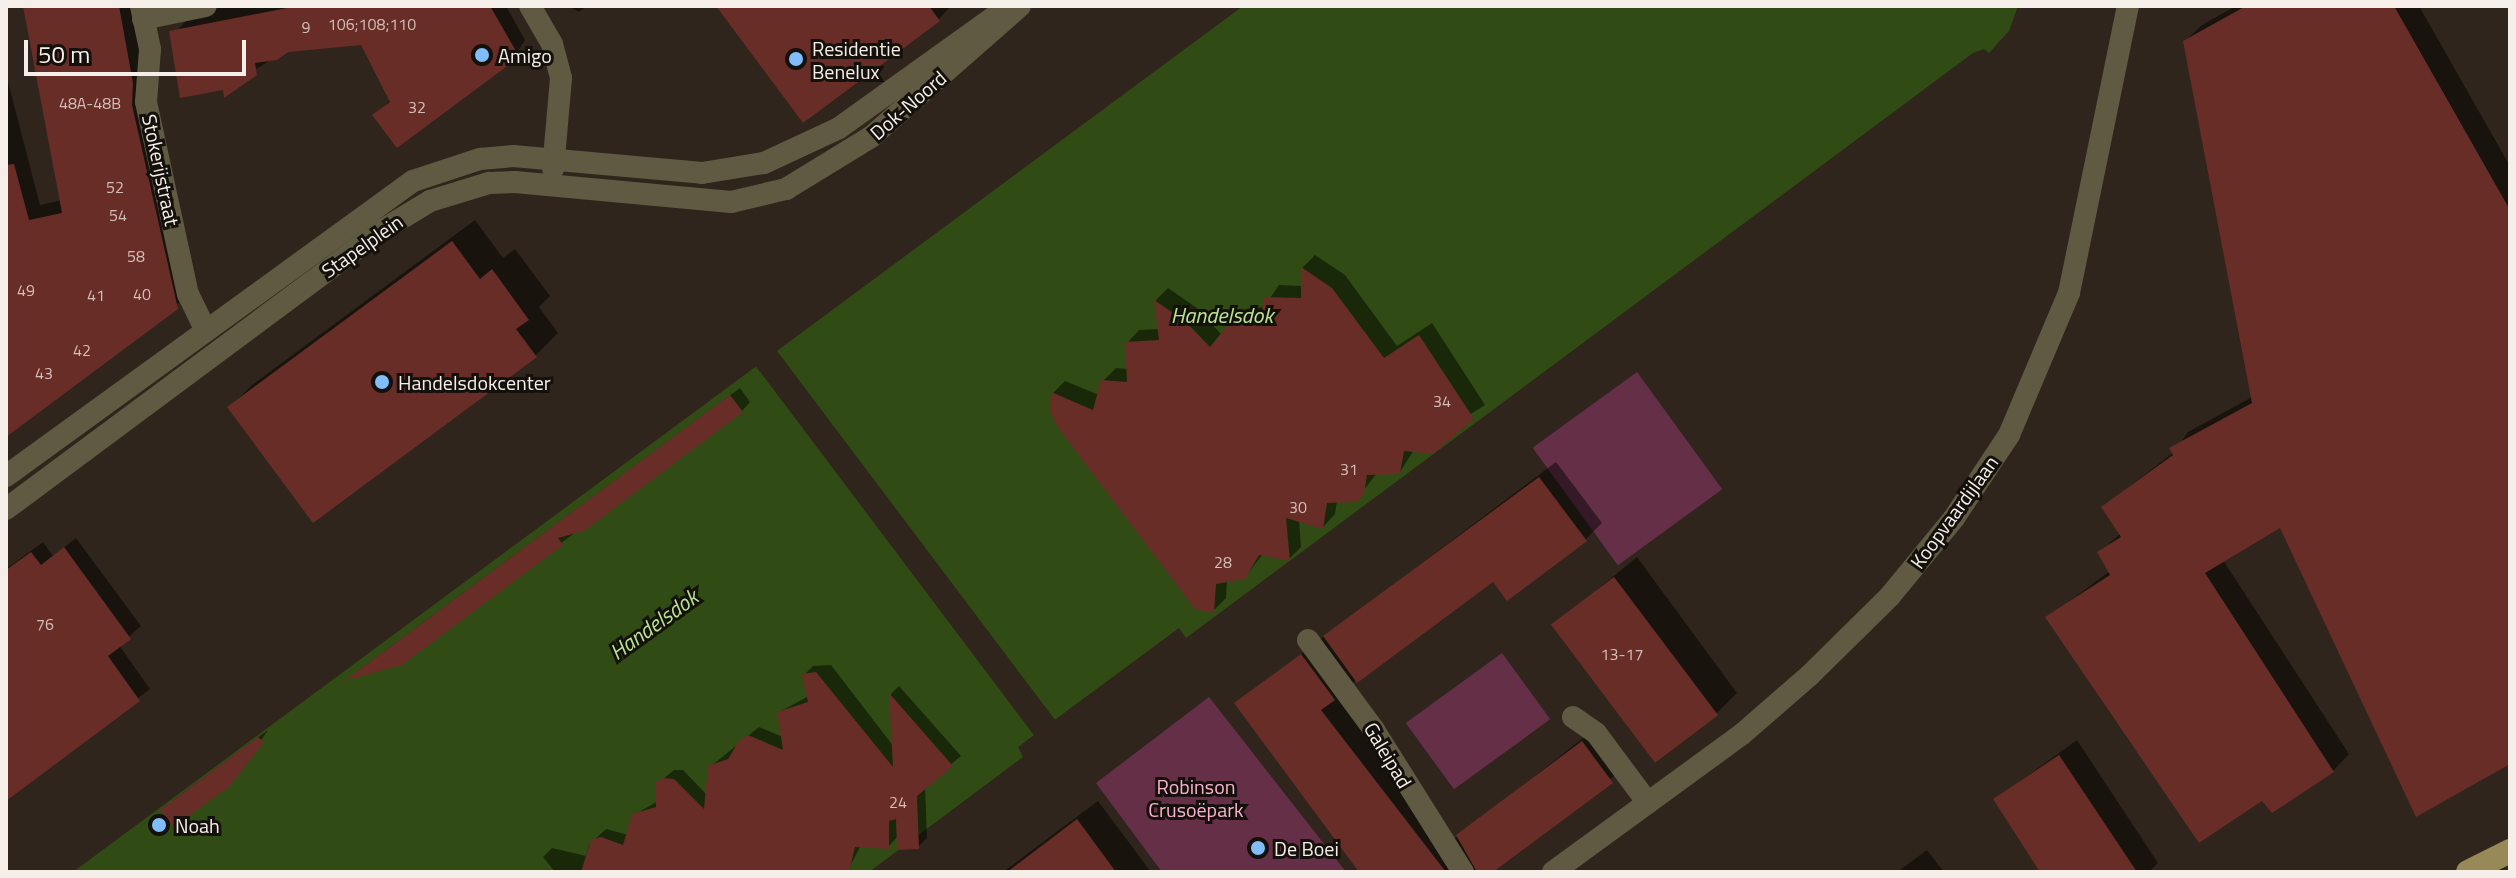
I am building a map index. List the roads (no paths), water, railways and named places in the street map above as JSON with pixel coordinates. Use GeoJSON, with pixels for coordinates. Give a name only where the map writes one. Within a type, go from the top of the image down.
{"type":"FeatureCollection","features":[{"type":"Feature","properties":{"kind":"main road"},"geometry":{"type":"LineString","coordinates":[[2468,872],[2510,851]]}},
{"type":"Feature","properties":{"kind":"street"},"geometry":{"type":"LineString","coordinates":[[142,12],[206,6]]}},
{"type":"Feature","properties":{"kind":"street"},"geometry":{"type":"LineString","coordinates":[[530,6],[552,44],[561,78],[551,183]]}},
{"type":"Feature","properties":{"kind":"street","name":"Dok-Noord"},"geometry":{"type":"LineString","coordinates":[[775,158],[839,128],[962,35],[1012,6]]}},
{"type":"Feature","properties":{"kind":"street","name":"Dok-Noord"},"geometry":{"type":"LineString","coordinates":[[786,189],[871,137],[1020,6]]}},
{"type":"Feature","properties":{"kind":"street","name":"Koopvaardijlaan"},"geometry":{"type":"LineString","coordinates":[[1553,872],[1741,735],[1890,596],[1954,518],[2009,435],[2069,293],[2128,6]]}},
{"type":"Feature","properties":{"kind":"street","name":"Stokerijstraat"},"geometry":{"type":"LineString","coordinates":[[142,12],[150,49],[146,102],[188,294],[205,329]]}},
{"type":"Feature","properties":{"kind":"street","name":"Stapelplein"},"geometry":{"type":"LineString","coordinates":[[6,476],[413,181],[480,159],[554,156],[702,173],[775,158]]}},
{"type":"Feature","properties":{"kind":"street","name":"Stapelplein"},"geometry":{"type":"LineString","coordinates":[[10,498],[106,435],[403,216],[489,183],[551,183],[731,202],[786,189]]}},
{"type":"Feature","properties":{"kind":"street"},"geometry":{"type":"LineString","coordinates":[[90,414],[106,435]]}},
{"type":"Feature","properties":{"kind":"street","name":"Galeipad"},"geometry":{"type":"LineString","coordinates":[[1308,640],[1374,730],[1463,872]]}},
{"type":"Feature","properties":{"kind":"street"},"geometry":{"type":"LineString","coordinates":[[1573,717],[1596,733],[1648,803]]}},
{"type":"Feature","properties":{"kind":"water","name":"Handelsdok"},"geometry":{"type":"Polygon","coordinates":[[[1243,6],[2018,6],[2009,31],[1989,53],[1984,49],[1973,53],[1186,638],[1179,628],[1018,747],[1023,757],[869,872],[73,872],[1243,6]]]}},
{"type":"Feature","properties":{"kind":"place","name":"Amigo"},"geometry":{"type":"Point","coordinates":[482,55]}},
{"type":"Feature","properties":{"kind":"place","name":"Residentie Benelux"},"geometry":{"type":"Point","coordinates":[796,59]}},
{"type":"Feature","properties":{"kind":"place","name":"Handelsdokcenter"},"geometry":{"type":"Point","coordinates":[382,382]}},
{"type":"Feature","properties":{"kind":"place","name":"Noah"},"geometry":{"type":"Point","coordinates":[159,825]}},
{"type":"Feature","properties":{"kind":"place","name":"De Boei"},"geometry":{"type":"Point","coordinates":[1258,848]}},
{"type":"Feature","properties":{"kind":"park label","name":"Robinson Crusoëpark"},"geometry":{"type":"Point","coordinates":[1196,798]}}]}
